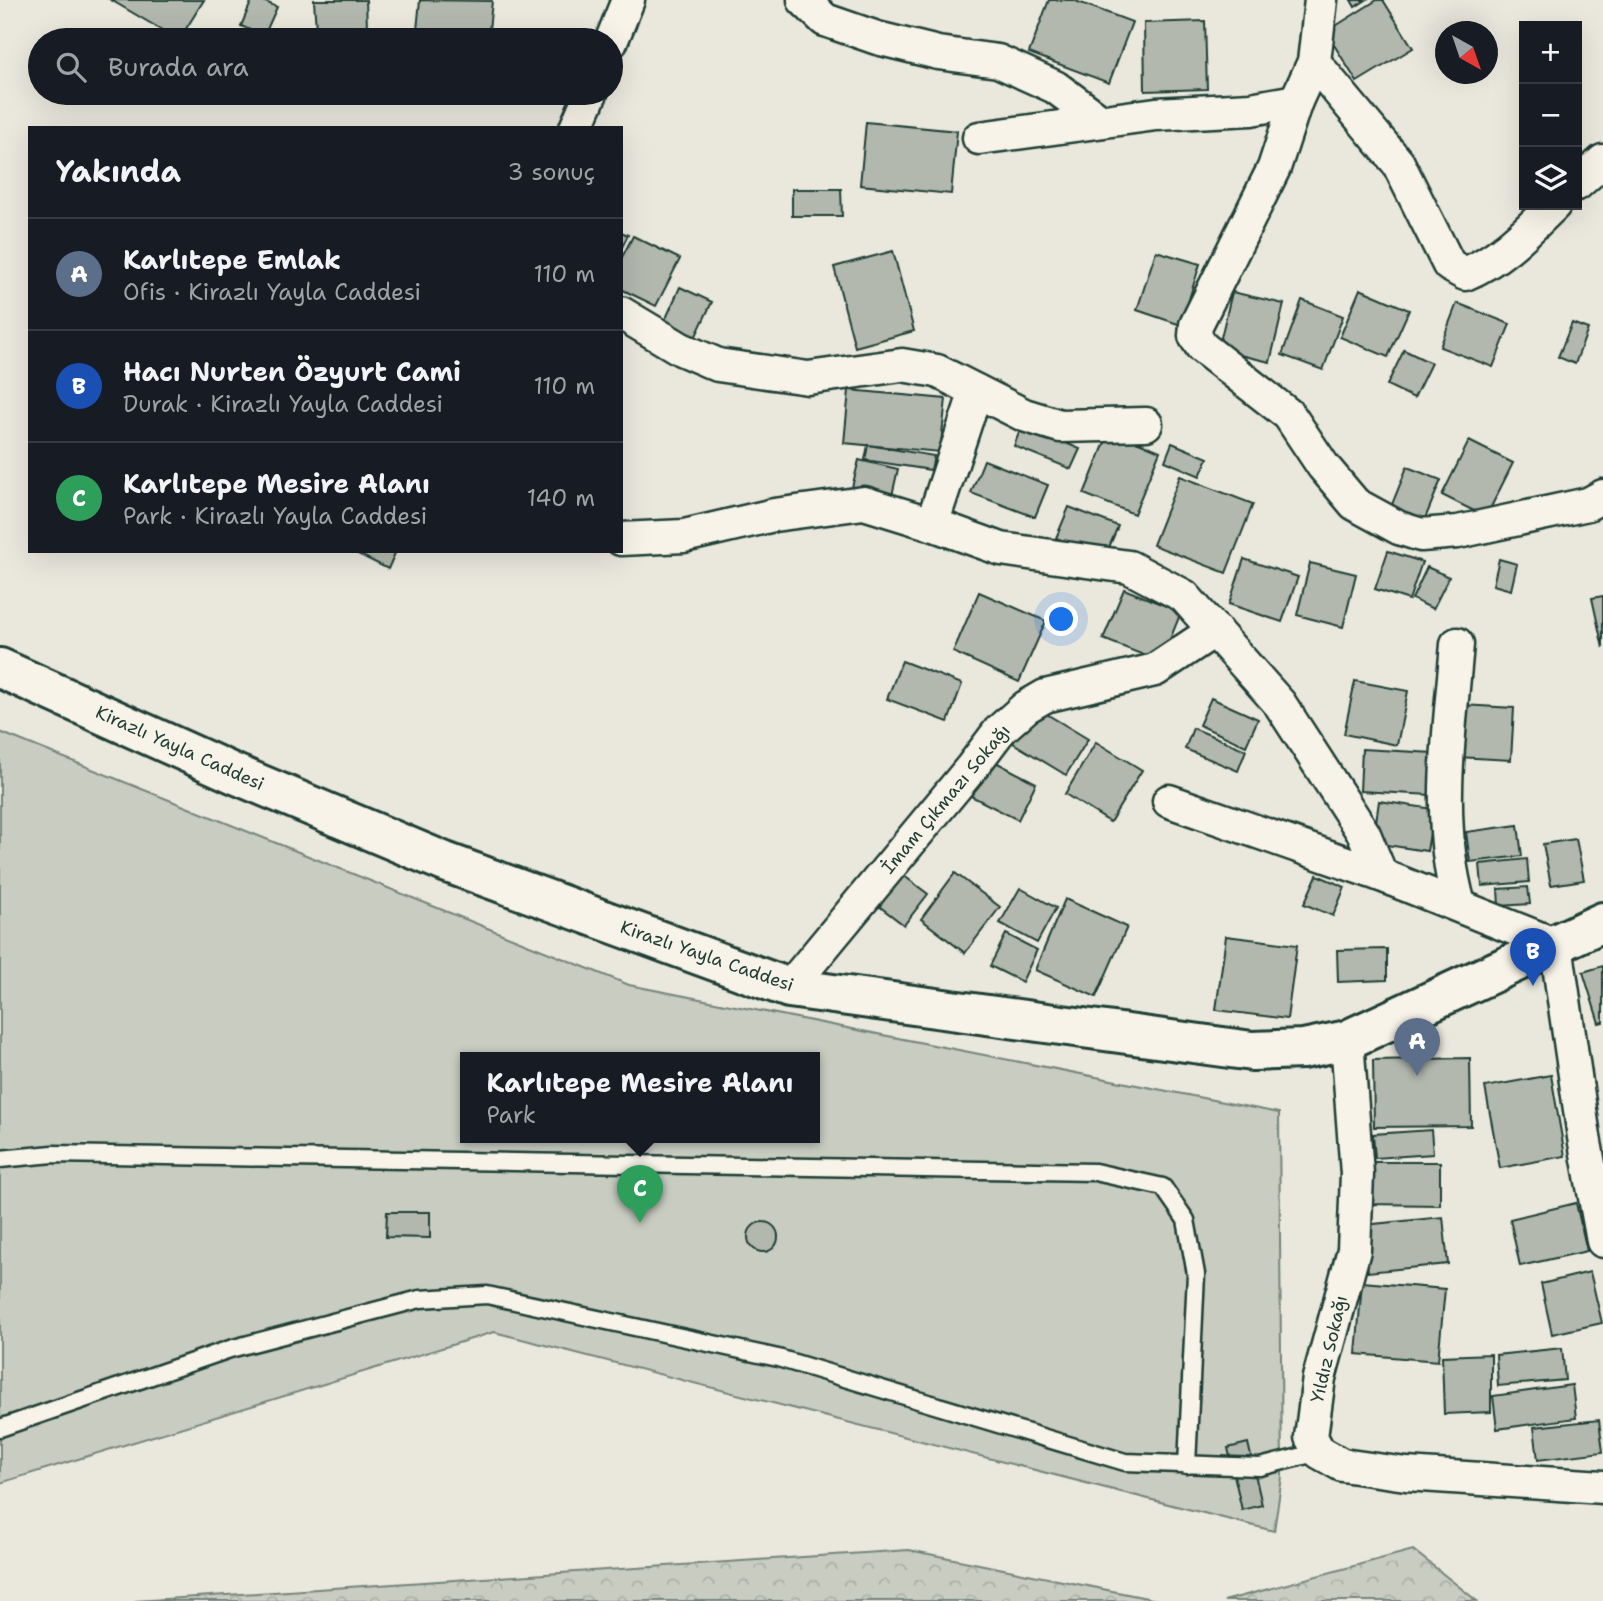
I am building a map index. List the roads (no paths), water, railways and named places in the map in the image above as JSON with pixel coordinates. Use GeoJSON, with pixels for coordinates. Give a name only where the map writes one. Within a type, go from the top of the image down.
{"type":"FeatureCollection","features":[{"type":"Feature","properties":{"kind":"main road","name":"Kirazlı Yayla Caddesi"},"geometry":{"type":"LineString","coordinates":[[0,668],[235,774],[445,862],[789,988],[1252,1051],[1303,1049],[1347,1040],[1603,922]]}},
{"type":"Feature","properties":{"kind":"street"},"geometry":{"type":"LineString","coordinates":[[617,28],[628,0]]}},
{"type":"Feature","properties":{"kind":"street"},"geometry":{"type":"LineString","coordinates":[[804,0],[825,20],[877,38],[938,53],[998,61],[1055,87],[1101,121]]}},
{"type":"Feature","properties":{"kind":"street"},"geometry":{"type":"LineString","coordinates":[[1321,0],[1314,62],[1296,101],[1275,168],[1196,325],[1195,336],[1202,347],[1289,415],[1323,466],[1355,504],[1399,528],[1421,535],[1458,533],[1588,504],[1603,496]]}},
{"type":"Feature","properties":{"kind":"street"},"geometry":{"type":"LineString","coordinates":[[1314,62],[1398,163],[1449,265],[1465,274],[1481,268],[1510,248],[1549,210]]}},
{"type":"Feature","properties":{"kind":"street"},"geometry":{"type":"LineString","coordinates":[[979,138],[1156,114],[1251,109],[1296,101]]}},
{"type":"Feature","properties":{"kind":"street"},"geometry":{"type":"LineString","coordinates":[[577,126],[586,105]]}},
{"type":"Feature","properties":{"kind":"street"},"geometry":{"type":"LineString","coordinates":[[1582,180],[1603,161]]}},
{"type":"Feature","properties":{"kind":"street"},"geometry":{"type":"LineString","coordinates":[[623,314],[681,349],[718,365],[808,378],[902,365],[937,371],[1024,415],[1060,426],[1146,424]]}},
{"type":"Feature","properties":{"kind":"street"},"geometry":{"type":"LineString","coordinates":[[932,524],[976,391]]}},
{"type":"Feature","properties":{"kind":"street"},"geometry":{"type":"LineString","coordinates":[[623,538],[684,536],[774,515],[864,503],[1001,549],[1129,567],[1184,596],[1280,704],[1364,834],[1381,875]]}},
{"type":"Feature","properties":{"kind":"street","name":"İmam Çıkmazı Sokağı"},"geometry":{"type":"LineString","coordinates":[[789,988],[1000,730],[1017,715],[1045,696],[1155,670],[1215,630]]}},
{"type":"Feature","properties":{"kind":"street"},"geometry":{"type":"LineString","coordinates":[[1457,644],[1446,779],[1446,837],[1458,904]]}},
{"type":"Feature","properties":{"kind":"street"},"geometry":{"type":"LineString","coordinates":[[1170,801],[1381,875],[1556,945],[1584,1137],[1603,1241]]}},
{"type":"Feature","properties":{"kind":"street","name":"Yıldız Sokağı"},"geometry":{"type":"LineString","coordinates":[[1319,1451],[1311,1437],[1319,1378],[1354,1250],[1357,1174],[1347,1040]]}},
{"type":"Feature","properties":{"kind":"street"},"geometry":{"type":"LineString","coordinates":[[1319,1451],[1342,1465],[1406,1474],[1603,1487]]}},
{"type":"Feature","properties":{"kind":"lane"},"geometry":{"type":"LineString","coordinates":[[0,1159],[53,1154],[1095,1172],[1163,1187],[1186,1220],[1196,1274],[1187,1465]]}},
{"type":"Feature","properties":{"kind":"lane"},"geometry":{"type":"LineString","coordinates":[[0,1428],[230,1349],[421,1299],[487,1295],[778,1358],[1125,1462],[1260,1467],[1319,1451]]}},
{"type":"Feature","properties":{"kind":"place","name":"Hacı Nurten Özyurt Cami"},"geometry":{"type":"Point","coordinates":[1533,986]}},
{"type":"Feature","properties":{"kind":"place","name":"Karlıtepe Emlak"},"geometry":{"type":"Point","coordinates":[1417,1076]}},
{"type":"Feature","properties":{"kind":"place","name":"Karlıtepe Mesire Alanı"},"geometry":{"type":"Point","coordinates":[640,1223]}}]}
